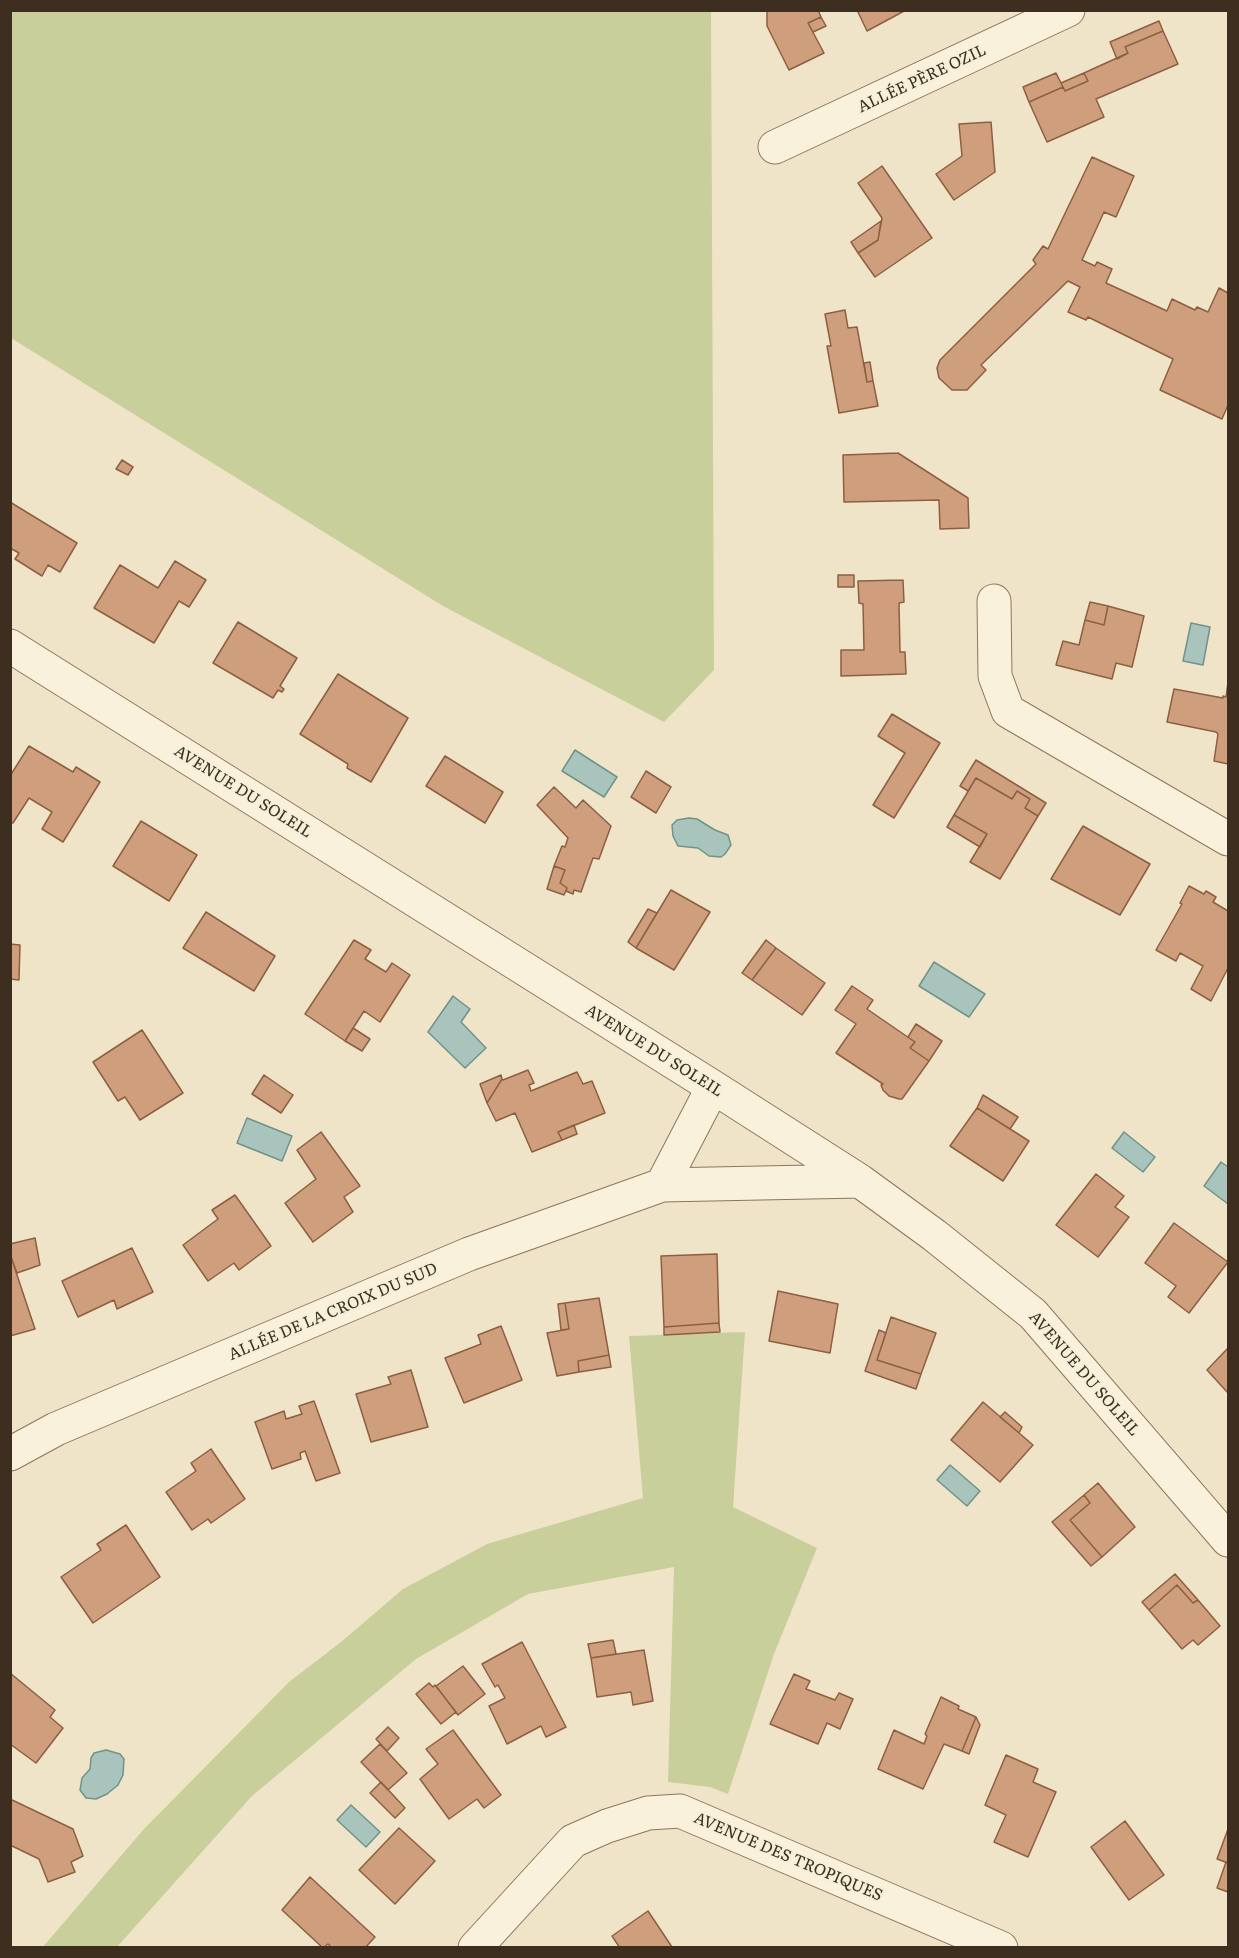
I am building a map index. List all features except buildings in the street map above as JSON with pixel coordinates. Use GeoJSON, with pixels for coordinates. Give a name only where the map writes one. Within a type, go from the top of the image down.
{"type":"FeatureCollection","features":[{"type":"Feature","properties":{"kind":"street","name":"ALLÉE PÈRE OZIL"},"geometry":{"type":"LineString","coordinates":[[775,147],[1068,10]]}},
{"type":"Feature","properties":{"kind":"street"},"geometry":{"type":"LineString","coordinates":[[994,601],[995,676],[1008,711],[1228,839]]}},
{"type":"Feature","properties":{"kind":"street","name":"AVENUE DU SOLEIL"},"geometry":{"type":"LineString","coordinates":[[10,646],[860,1181],[934,1235],[1033,1314],[1228,1540]]}},
{"type":"Feature","properties":{"kind":"street"},"geometry":{"type":"LineString","coordinates":[[662,1185],[713,1088]]}},
{"type":"Feature","properties":{"kind":"street","name":"ALLÉE DE LA CROIX DU SUD"},"geometry":{"type":"LineString","coordinates":[[10,1454],[56,1429],[469,1254],[662,1185],[860,1181]]}},
{"type":"Feature","properties":{"kind":"street","name":"AVENUE DES TROPIQUES"},"geometry":{"type":"LineString","coordinates":[[476,1947],[573,1841],[607,1826],[648,1814],[680,1811],[1000,1947]]}},
{"type":"Feature","properties":{"kind":"green space"},"geometry":{"type":"Polygon","coordinates":[[[10,11],[711,11],[714,670],[664,722],[443,606],[11,338],[10,11]]]}},
{"type":"Feature","properties":{"kind":"green space"},"geometry":{"type":"Polygon","coordinates":[[[745,1332],[733,1507],[817,1548],[774,1654],[728,1794],[710,1787],[668,1782],[674,1567],[528,1594],[416,1659],[252,1796],[117,1947],[42,1948],[143,1830],[289,1682],[341,1642],[403,1589],[487,1544],[643,1498],[629,1336],[745,1332]]]}},
{"type":"Feature","properties":{"kind":"water"},"geometry":{"type":"Polygon","coordinates":[[[1191,623],[1210,627],[1203,665],[1183,661],[1191,623]]]}},
{"type":"Feature","properties":{"kind":"water"},"geometry":{"type":"Polygon","coordinates":[[[575,750],[617,777],[604,797],[562,771],[575,750]]]}},
{"type":"Feature","properties":{"kind":"water"},"geometry":{"type":"Polygon","coordinates":[[[697,819],[728,835],[731,845],[725,854],[721,857],[709,856],[698,848],[678,846],[673,836],[672,825],[677,820],[697,819]]]}},
{"type":"Feature","properties":{"kind":"water"},"geometry":{"type":"Polygon","coordinates":[[[934,962],[985,994],[969,1017],[919,986],[934,962]]]}},
{"type":"Feature","properties":{"kind":"water"},"geometry":{"type":"Polygon","coordinates":[[[453,996],[470,1009],[461,1022],[486,1048],[465,1068],[428,1032],[453,996]]]}},
{"type":"Feature","properties":{"kind":"water"},"geometry":{"type":"Polygon","coordinates":[[[247,1118],[292,1136],[282,1161],[237,1143],[247,1118]]]}},
{"type":"Feature","properties":{"kind":"water"},"geometry":{"type":"Polygon","coordinates":[[[1124,1132],[1155,1157],[1143,1172],[1112,1148],[1124,1132]]]}},
{"type":"Feature","properties":{"kind":"water"},"geometry":{"type":"Polygon","coordinates":[[[1221,1162],[1228,1167],[1228,1204],[1204,1186],[1221,1162]]]}},
{"type":"Feature","properties":{"kind":"water"},"geometry":{"type":"Polygon","coordinates":[[[950,1465],[980,1491],[967,1506],[937,1480],[950,1465]]]}},
{"type":"Feature","properties":{"kind":"water"},"geometry":{"type":"Polygon","coordinates":[[[106,1750],[120,1754],[124,1759],[123,1775],[118,1785],[107,1794],[96,1799],[86,1798],[80,1790],[82,1778],[90,1769],[94,1753],[106,1750]]]}},
{"type":"Feature","properties":{"kind":"water"},"geometry":{"type":"Polygon","coordinates":[[[351,1805],[380,1832],[366,1847],[337,1820],[351,1805]]]}}]}
